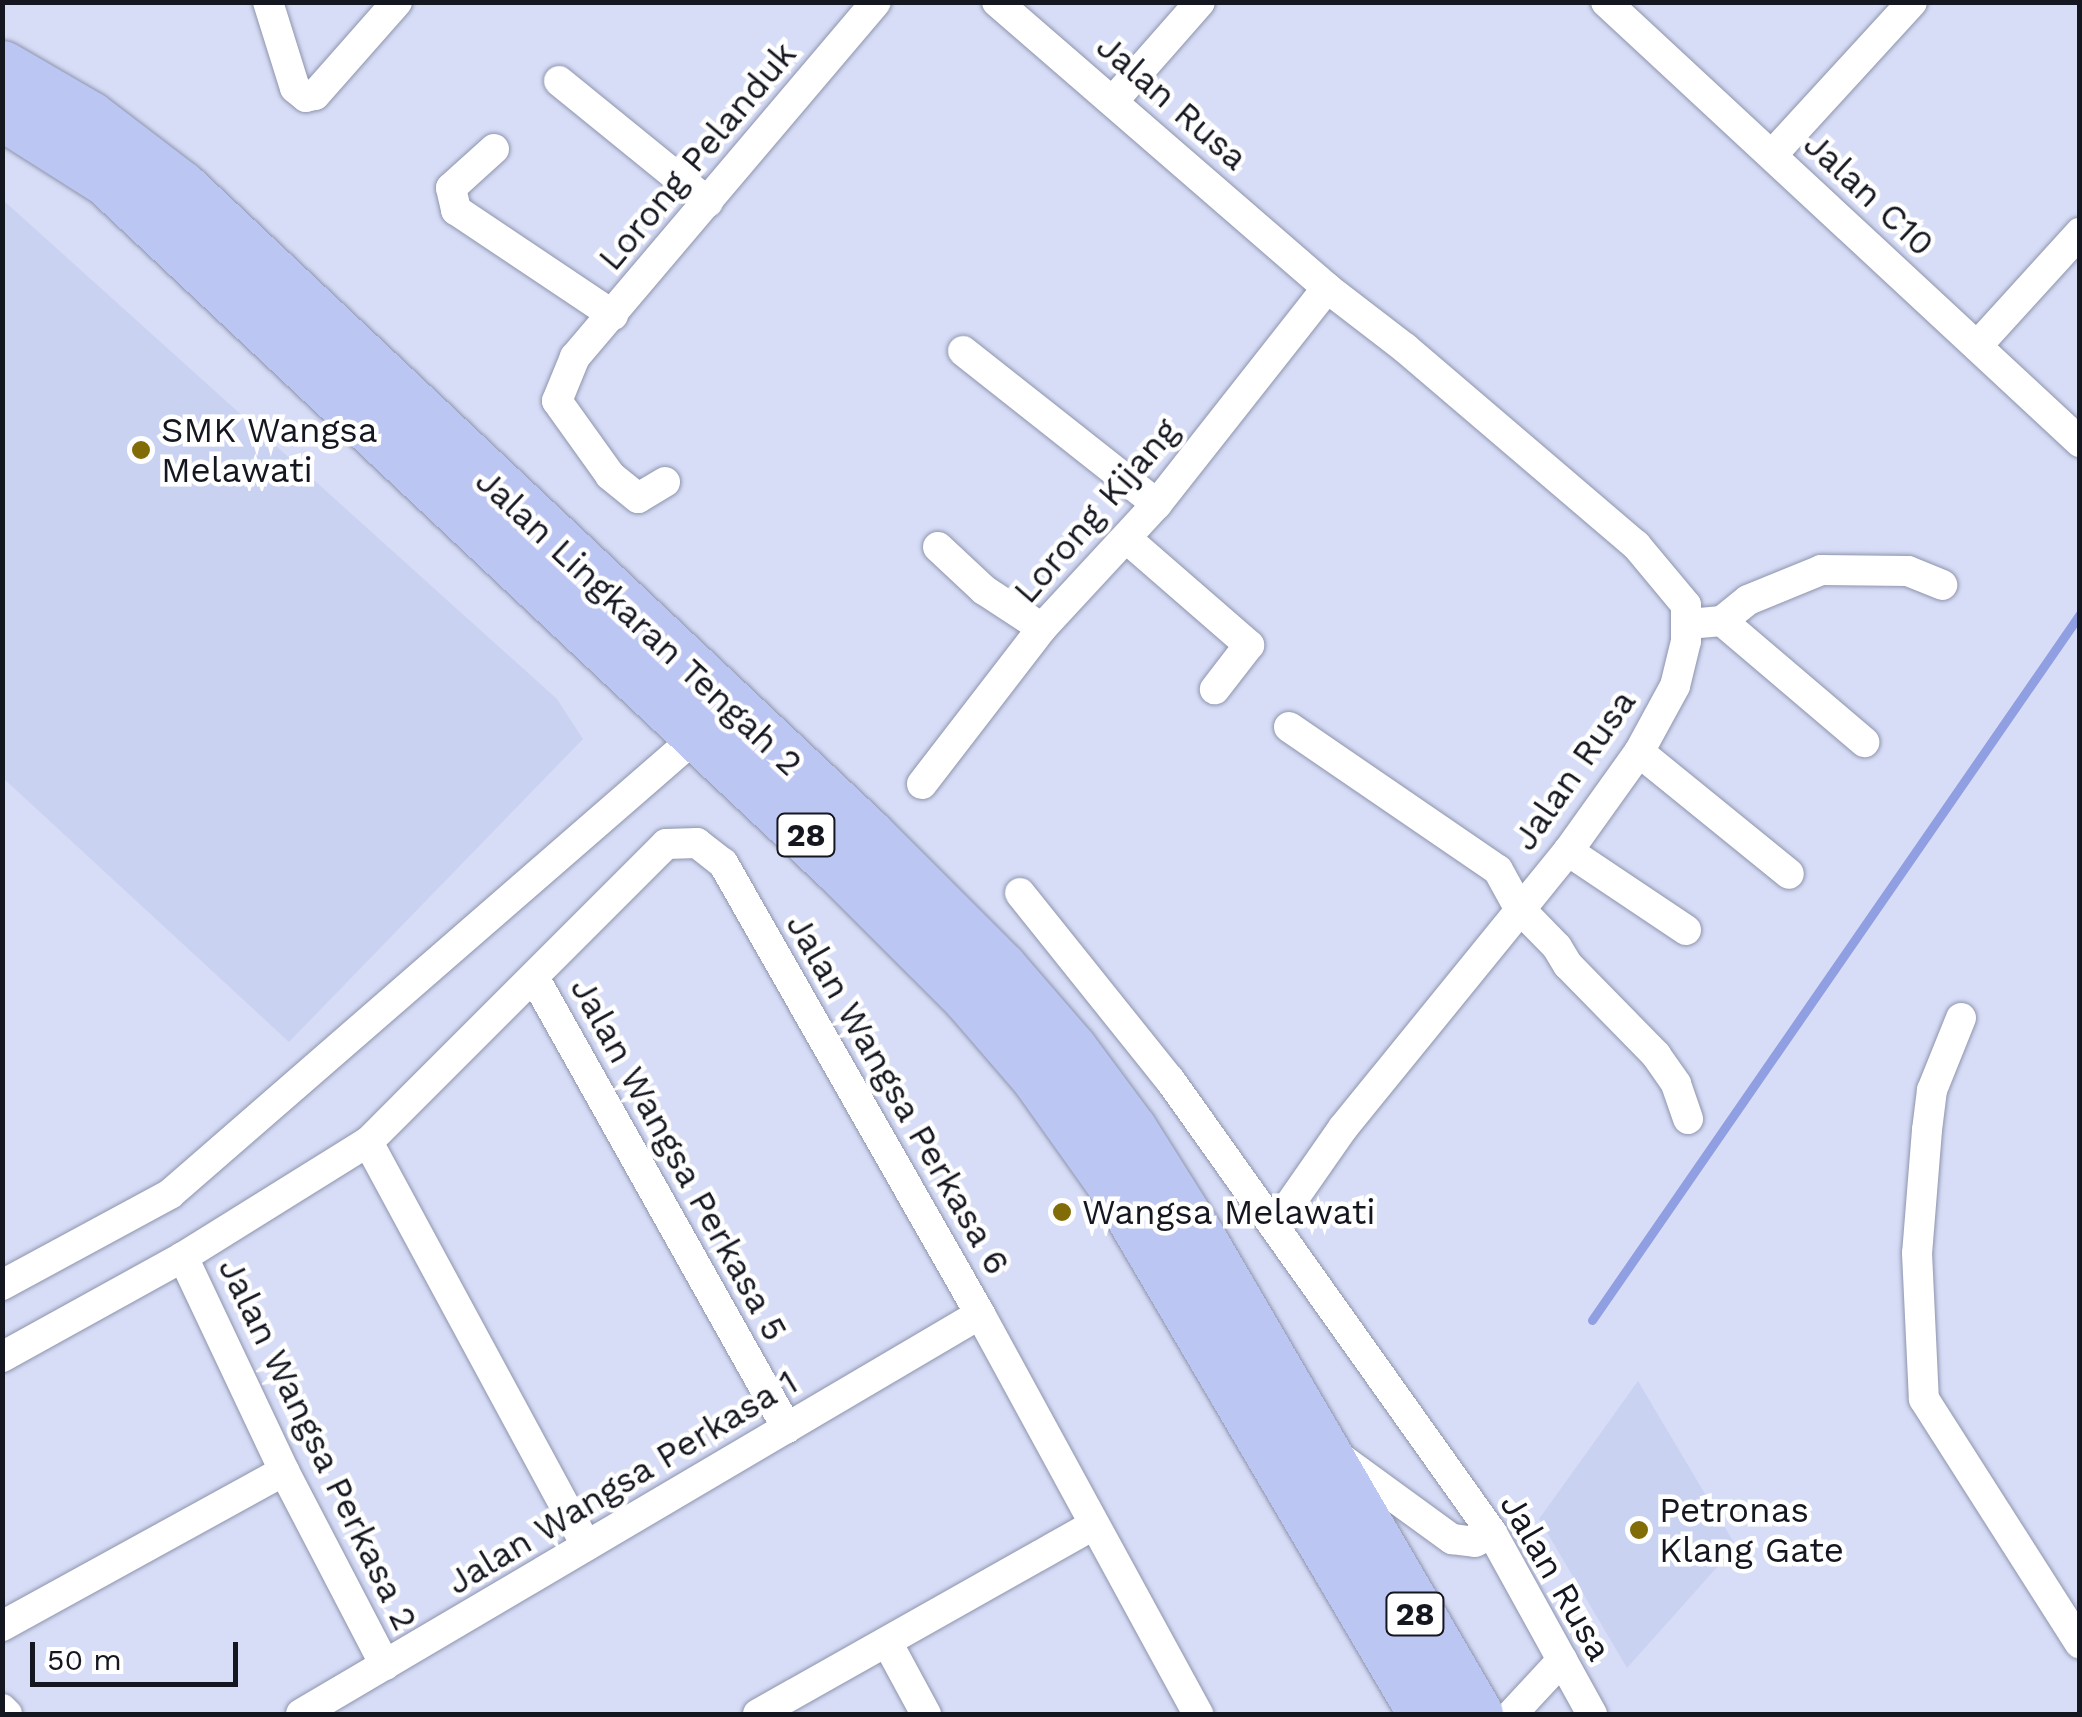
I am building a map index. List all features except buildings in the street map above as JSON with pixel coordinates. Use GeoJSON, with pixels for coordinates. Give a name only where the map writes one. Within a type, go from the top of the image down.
{"type":"FeatureCollection","features":[{"type":"Feature","properties":{"kind":"highway","name":"Jalan Lingkaran Tengah 2"},"geometry":{"type":"LineString","coordinates":[[2,68],[88,118],[180,188],[866,835],[999,968],[1070,1050],[1130,1131],[1200,1242],[1475,1714]]}},
{"type":"Feature","properties":{"kind":"highway","name":"Jalan Lingkaran Tengah 2"},"geometry":{"type":"LineString","coordinates":[[2,112],[64,148],[122,192],[840,867],[969,996],[1038,1076],[1114,1183],[1426,1714]]}},
{"type":"Feature","properties":{"kind":"highway"},"geometry":{"type":"LineString","coordinates":[[1366,1610],[1383,1714]]}},
{"type":"Feature","properties":{"kind":"street"},"geometry":{"type":"LineString","coordinates":[[268,2],[296,88],[306,96],[315,95],[397,2]]}},
{"type":"Feature","properties":{"kind":"street","name":"Lorong Pelanduk"},"geometry":{"type":"LineString","coordinates":[[665,482],[638,498],[610,475],[557,401],[575,358],[876,2]]}},
{"type":"Feature","properties":{"kind":"street","name":"Jalan Rusa"},"geometry":{"type":"LineString","coordinates":[[997,2],[1327,288],[1405,348],[1636,545],[1686,606],[1688,624],[1675,686],[1639,752],[1568,851],[1343,1128],[1276,1224],[1492,1534],[1592,1714]]}},
{"type":"Feature","properties":{"kind":"street"},"geometry":{"type":"LineString","coordinates":[[1114,100],[1200,2]]}},
{"type":"Feature","properties":{"kind":"street","name":"Jalan C10"},"geometry":{"type":"LineString","coordinates":[[1606,2],[2080,442]]}},
{"type":"Feature","properties":{"kind":"street"},"geometry":{"type":"LineString","coordinates":[[1772,155],[1912,2]]}},
{"type":"Feature","properties":{"kind":"street"},"geometry":{"type":"LineString","coordinates":[[559,82],[708,202]]}},
{"type":"Feature","properties":{"kind":"street"},"geometry":{"type":"LineString","coordinates":[[494,150],[451,188],[456,210],[613,315]]}},
{"type":"Feature","properties":{"kind":"street"},"geometry":{"type":"LineString","coordinates":[[1978,346],[2080,232]]}},
{"type":"Feature","properties":{"kind":"street","name":"Lorong Kijang"},"geometry":{"type":"LineString","coordinates":[[922,784],[1042,628],[1158,504],[1327,288]]}},
{"type":"Feature","properties":{"kind":"street"},"geometry":{"type":"LineString","coordinates":[[963,351],[1158,504]]}},
{"type":"Feature","properties":{"kind":"street"},"geometry":{"type":"LineString","coordinates":[[1127,539],[1250,645],[1215,689]]}},
{"type":"Feature","properties":{"kind":"street"},"geometry":{"type":"LineString","coordinates":[[938,547],[984,590],[1042,628]]}},
{"type":"Feature","properties":{"kind":"street"},"geometry":{"type":"LineString","coordinates":[[1688,624],[1722,621],[1748,600],[1820,570],[1908,572],[1942,585]]}},
{"type":"Feature","properties":{"kind":"street"},"geometry":{"type":"LineString","coordinates":[[1722,621],[1864,742]]}},
{"type":"Feature","properties":{"kind":"street"},"geometry":{"type":"LineString","coordinates":[[1289,727],[1498,870],[1519,908],[1595,995],[1634,1028],[1656,1056],[1676,1084],[1688,1119]]}},
{"type":"Feature","properties":{"kind":"street"},"geometry":{"type":"LineString","coordinates":[[2,1286],[170,1194],[698,735]]}},
{"type":"Feature","properties":{"kind":"street"},"geometry":{"type":"LineString","coordinates":[[1639,752],[1789,874]]}},
{"type":"Feature","properties":{"kind":"street","name":"Jalan Wangsa Perkasa 6"},"geometry":{"type":"LineString","coordinates":[[2,1357],[183,1257],[368,1142],[666,844],[697,843],[723,863],[980,1314],[1198,1714]]}},
{"type":"Feature","properties":{"kind":"street"},"geometry":{"type":"LineString","coordinates":[[1568,851],[1686,930]]}},
{"type":"Feature","properties":{"kind":"street"},"geometry":{"type":"LineString","coordinates":[[1020,892],[1170,1080],[1276,1224]]}},
{"type":"Feature","properties":{"kind":"street","name":"Jalan Wangsa Perkasa 5"},"geometry":{"type":"LineString","coordinates":[[535,979],[786,1428]]}},
{"type":"Feature","properties":{"kind":"street"},"geometry":{"type":"LineString","coordinates":[[1961,1018],[1932,1090],[1926,1130],[1917,1253],[1924,1399],[2080,1644]]}},
{"type":"Feature","properties":{"kind":"street"},"geometry":{"type":"LineString","coordinates":[[368,1142],[586,1546]]}},
{"type":"Feature","properties":{"kind":"street","name":"Jalan Wangsa Perkasa 2"},"geometry":{"type":"LineString","coordinates":[[183,1257],[284,1471],[385,1665]]}},
{"type":"Feature","properties":{"kind":"street","name":"Jalan Wangsa Perkasa 1"},"geometry":{"type":"LineString","coordinates":[[301,1714],[980,1314]]}},
{"type":"Feature","properties":{"kind":"street"},"geometry":{"type":"LineString","coordinates":[[1313,1438],[1452,1539],[1475,1542],[1492,1534]]}},
{"type":"Feature","properties":{"kind":"street"},"geometry":{"type":"LineString","coordinates":[[2,1626],[284,1471]]}},
{"type":"Feature","properties":{"kind":"street"},"geometry":{"type":"LineString","coordinates":[[758,1714],[1093,1525]]}},
{"type":"Feature","properties":{"kind":"street"},"geometry":{"type":"LineString","coordinates":[[887,1642],[926,1714]]}},
{"type":"Feature","properties":{"kind":"street"},"geometry":{"type":"LineString","coordinates":[[1512,1714],[1562,1660]]}},
{"type":"Feature","properties":{"kind":"shaded area","name":"SMK Wangsa Melawati"},"geometry":{"type":"Polygon","coordinates":[[[3,200],[557,699],[583,739],[289,1042],[3,778],[3,200]]]}},
{"type":"Feature","properties":{"kind":"shaded area"},"geometry":{"type":"Polygon","coordinates":[[[1638,1381],[1736,1546],[1627,1668],[1539,1519],[1638,1381]]]}},
{"type":"Feature","properties":{"kind":"waterway"},"geometry":{"type":"LineString","coordinates":[[1592,1320],[2080,614]]}},
{"type":"Feature","properties":{"kind":"place","name":"SMK Wangsa Melawati"},"geometry":{"type":"Point","coordinates":[141,450]}},
{"type":"Feature","properties":{"kind":"place","name":"Wangsa Melawati"},"geometry":{"type":"Point","coordinates":[1062,1212]}},
{"type":"Feature","properties":{"kind":"place","name":"Petronas Klang Gate"},"geometry":{"type":"Point","coordinates":[1639,1530]}}]}
